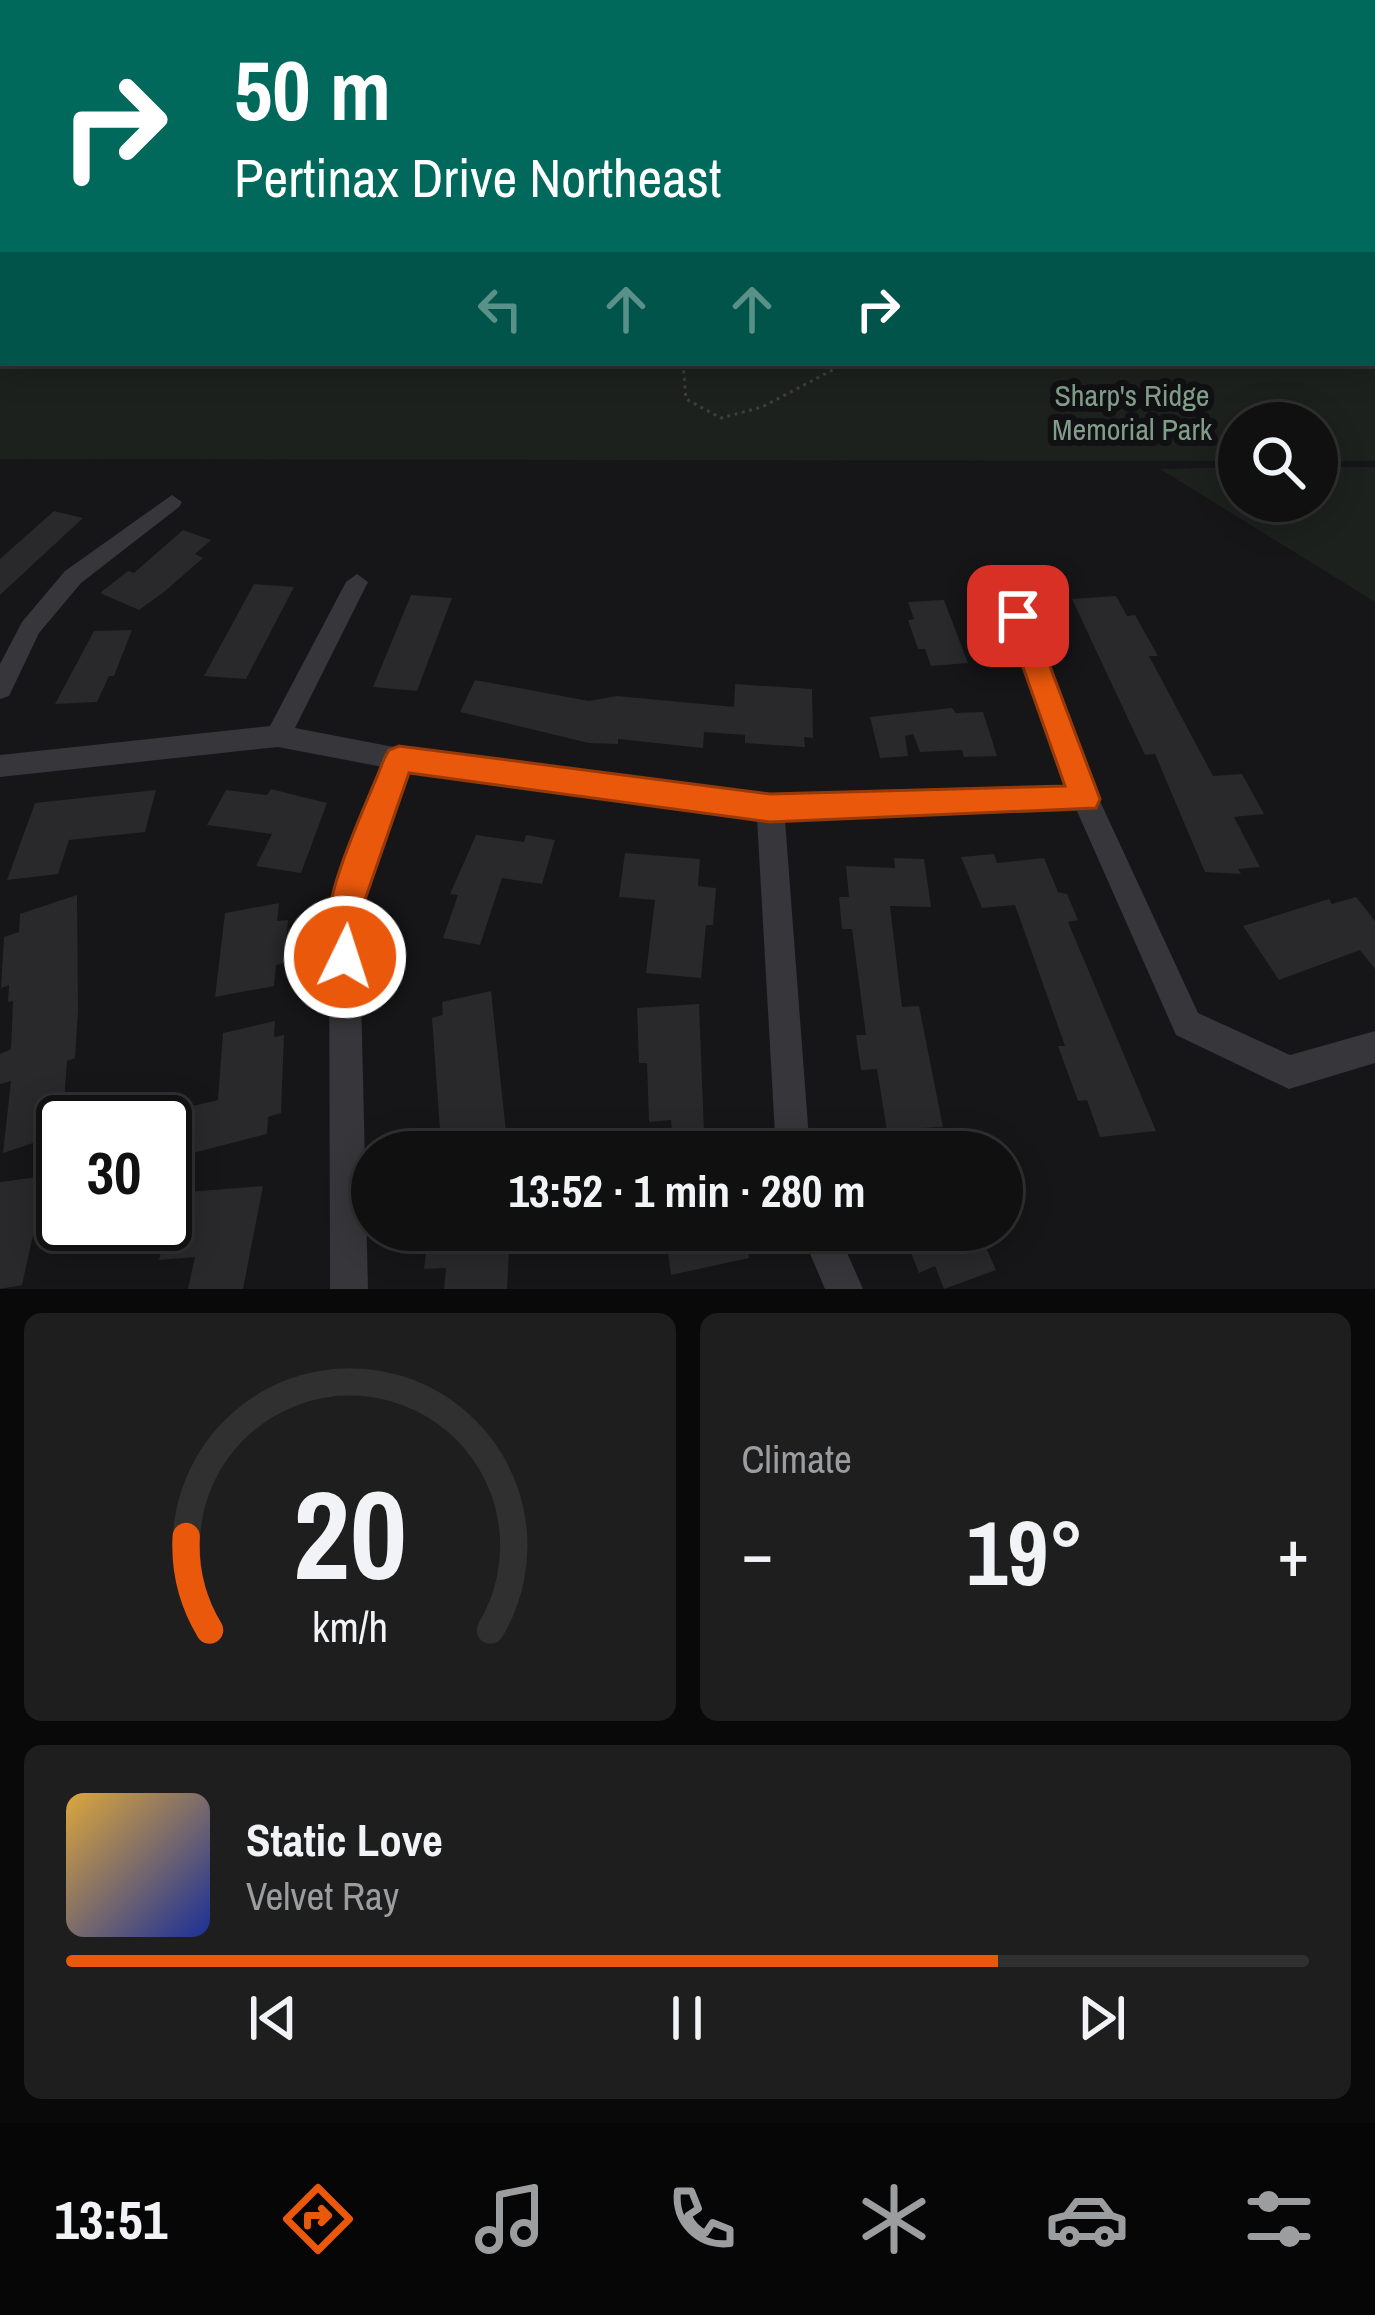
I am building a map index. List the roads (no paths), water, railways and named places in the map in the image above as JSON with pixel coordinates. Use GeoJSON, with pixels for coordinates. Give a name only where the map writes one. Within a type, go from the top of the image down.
{"type":"FeatureCollection","features":[{"type":"Feature","properties":{"kind":"street"},"geometry":{"type":"LineString","coordinates":[[0,689],[30,628],[73,577],[172,502]]}},
{"type":"Feature","properties":{"kind":"street"},"geometry":{"type":"LineString","coordinates":[[278,736],[357,582]]}},
{"type":"Feature","properties":{"kind":"street"},"geometry":{"type":"LineString","coordinates":[[1018,616],[1085,799],[1187,1024],[1289,1072],[1375,1047]]}},
{"type":"Feature","properties":{"kind":"street"},"geometry":{"type":"LineString","coordinates":[[0,766],[278,736],[399,759],[770,808],[1085,799]]}},
{"type":"Feature","properties":{"kind":"street"},"geometry":{"type":"LineString","coordinates":[[349,1289],[344,911],[399,759]]}},
{"type":"Feature","properties":{"kind":"street"},"geometry":{"type":"LineString","coordinates":[[770,808],[792,1131]]}},
{"type":"Feature","properties":{"kind":"street"},"geometry":{"type":"LineString","coordinates":[[827,1251],[844,1289]]}},
{"type":"Feature","properties":{"kind":"park label","name":"Sharp's Ridge Memorial Park"},"geometry":{"type":"Point","coordinates":[1132,412]}}]}
